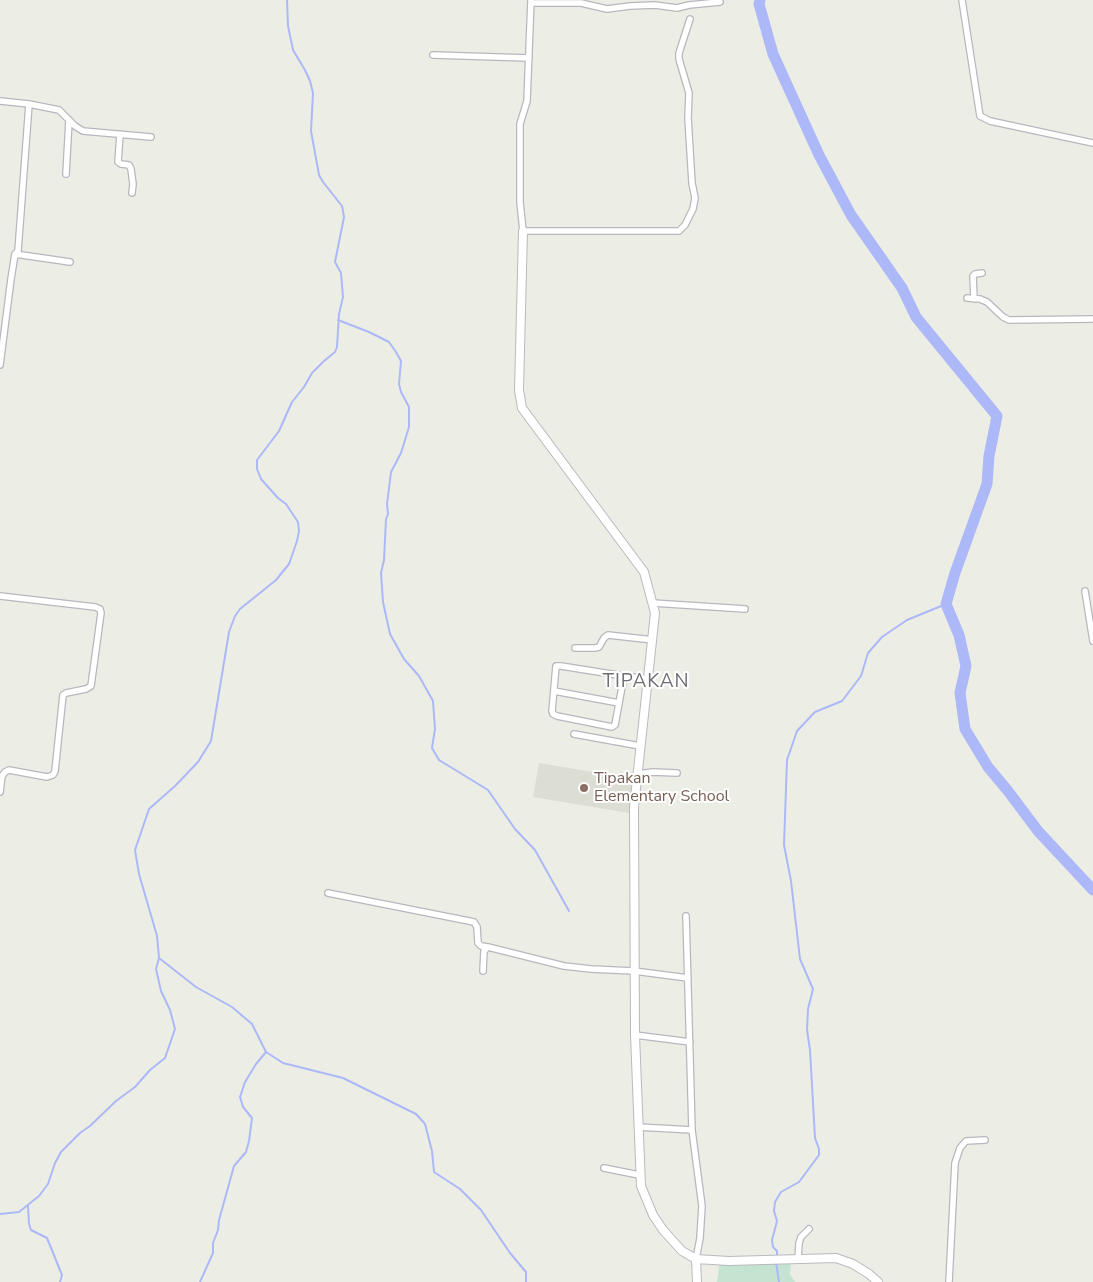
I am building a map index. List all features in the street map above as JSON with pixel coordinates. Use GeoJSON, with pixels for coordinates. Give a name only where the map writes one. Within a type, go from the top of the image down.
{"type":"FeatureCollection","features":[{"type":"Feature","properties":{"kind":"street"},"geometry":{"type":"LineString","coordinates":[[962,0],[980,116],[990,121],[1093,142]]}},
{"type":"Feature","properties":{"kind":"street"},"geometry":{"type":"LineString","coordinates":[[720,2],[677,8],[654,5],[607,9],[581,3],[531,1],[526,106],[520,124],[520,202],[523,231],[519,390],[522,408],[644,572],[654,603],[653,640],[634,807],[635,1035],[640,1186],[663,1230],[682,1251],[696,1259],[765,1261],[836,1258],[853,1264],[870,1274],[878,1282]]}},
{"type":"Feature","properties":{"kind":"street"},"geometry":{"type":"LineString","coordinates":[[523,231],[679,231],[685,225],[693,209],[695,198],[692,183],[689,135],[689,93],[679,59],[690,18]]}},
{"type":"Feature","properties":{"kind":"street"},"geometry":{"type":"LineString","coordinates":[[433,55],[528,58]]}},
{"type":"Feature","properties":{"kind":"street"},"geometry":{"type":"LineString","coordinates":[[0,101],[59,110],[75,126],[83,131],[151,137]]}},
{"type":"Feature","properties":{"kind":"street"},"geometry":{"type":"LineString","coordinates":[[0,365],[5,317],[15,254],[18,250],[29,104]]}},
{"type":"Feature","properties":{"kind":"street"},"geometry":{"type":"LineString","coordinates":[[66,174],[69,120]]}},
{"type":"Feature","properties":{"kind":"street"},"geometry":{"type":"LineString","coordinates":[[120,134],[118,162],[129,165],[131,169],[132,193]]}},
{"type":"Feature","properties":{"kind":"street"},"geometry":{"type":"LineString","coordinates":[[15,254],[70,262]]}},
{"type":"Feature","properties":{"kind":"street"},"geometry":{"type":"LineString","coordinates":[[982,274],[975,274],[973,276],[970,299],[987,302],[1009,320],[1093,319]]}},
{"type":"Feature","properties":{"kind":"street"},"geometry":{"type":"LineString","coordinates":[[1085,590],[1093,641]]}},
{"type":"Feature","properties":{"kind":"street"},"geometry":{"type":"LineString","coordinates":[[0,596],[94,607],[100,609],[101,612],[90,686],[86,689],[66,693],[62,698],[55,771],[53,775],[47,777],[9,770],[2,776],[0,792]]}},
{"type":"Feature","properties":{"kind":"street"},"geometry":{"type":"LineString","coordinates":[[654,603],[745,609]]}},
{"type":"Feature","properties":{"kind":"street"},"geometry":{"type":"LineString","coordinates":[[575,648],[599,647],[608,635],[653,640]]}},
{"type":"Feature","properties":{"kind":"street"},"geometry":{"type":"LineString","coordinates":[[624,676],[615,725],[612,727],[557,716],[552,711],[556,666],[648,679]]}},
{"type":"Feature","properties":{"kind":"street"},"geometry":{"type":"LineString","coordinates":[[554,692],[620,703]]}},
{"type":"Feature","properties":{"kind":"street"},"geometry":{"type":"LineString","coordinates":[[574,734],[640,746]]}},
{"type":"Feature","properties":{"kind":"street"},"geometry":{"type":"LineString","coordinates":[[637,774],[653,772],[677,773]]}},
{"type":"Feature","properties":{"kind":"street"},"geometry":{"type":"LineString","coordinates":[[328,893],[474,922],[477,927],[478,943],[481,946],[564,966],[634,971],[688,978]]}},
{"type":"Feature","properties":{"kind":"street"},"geometry":{"type":"LineString","coordinates":[[686,916],[692,1130],[702,1206],[700,1238],[696,1259],[697,1282]]}},
{"type":"Feature","properties":{"kind":"street"},"geometry":{"type":"LineString","coordinates":[[483,971],[484,951],[488,947]]}},
{"type":"Feature","properties":{"kind":"street"},"geometry":{"type":"LineString","coordinates":[[635,1035],[690,1042]]}},
{"type":"Feature","properties":{"kind":"street"},"geometry":{"type":"LineString","coordinates":[[638,1127],[692,1130]]}},
{"type":"Feature","properties":{"kind":"street"},"geometry":{"type":"LineString","coordinates":[[949,1282],[957,1154],[966,1141],[985,1140]]}},
{"type":"Feature","properties":{"kind":"street"},"geometry":{"type":"LineString","coordinates":[[604,1168],[639,1175]]}},
{"type":"Feature","properties":{"kind":"street"},"geometry":{"type":"LineString","coordinates":[[798,1260],[799,1243],[809,1229]]}},
{"type":"Feature","properties":{"kind":"shaded area","name":"Tipakan Elementary School"},"geometry":{"type":"Polygon","coordinates":[[[539,763],[635,779],[629,813],[533,797],[539,763]]]}},
{"type":"Feature","properties":{"kind":"green space"},"geometry":{"type":"Polygon","coordinates":[[[791,1260],[790,1274],[795,1282],[717,1282],[720,1261],[791,1260]]]}},
{"type":"Feature","properties":{"kind":"waterway"},"geometry":{"type":"LineString","coordinates":[[0,1214],[19,1212],[39,1196],[48,1184],[61,1152],[165,1058],[175,1029],[170,1010],[161,991],[156,969],[159,958],[157,936],[139,874],[135,850],[149,809],[198,762],[211,741],[229,632],[235,616],[240,609],[276,580],[289,564],[297,541],[298,522],[286,504],[261,479],[257,469],[257,460],[279,431],[292,402],[312,373],[335,352],[337,347],[339,314],[343,297],[341,273],[335,262],[344,217],[342,206],[319,175],[311,131],[313,93],[305,70],[293,50],[288,26],[287,0]]}},
{"type":"Feature","properties":{"kind":"waterway"},"geometry":{"type":"LineString","coordinates":[[760,0],[759,4],[773,54],[819,155],[851,215],[902,288],[916,317],[997,416],[989,456],[987,484],[955,573],[946,604],[959,635],[966,666],[960,693],[965,729],[988,767],[1038,831],[1093,890]]}},
{"type":"Feature","properties":{"kind":"waterway"},"geometry":{"type":"LineString","coordinates":[[338,320],[389,342],[401,361],[399,384],[409,407],[409,427],[401,453],[391,472],[384,560],[381,573],[383,602],[390,634],[404,659],[419,676],[433,701],[435,729],[432,748],[439,760],[488,790],[515,829],[535,850],[569,911]]}},
{"type":"Feature","properties":{"kind":"waterway"},"geometry":{"type":"LineString","coordinates":[[777,1257],[777,1251],[773,1247],[772,1240],[777,1221],[774,1211],[775,1202],[781,1192],[799,1182],[819,1155],[815,1138],[810,1050],[807,1030],[808,1009],[813,989],[800,959],[791,881],[784,845],[787,760],[797,731],[815,712],[842,701],[861,676],[868,653],[882,637],[907,620],[946,604]]}},
{"type":"Feature","properties":{"kind":"waterway"},"geometry":{"type":"LineString","coordinates":[[159,958],[196,987],[232,1007],[252,1024],[266,1052],[283,1063],[343,1078],[416,1114],[425,1124],[432,1151],[434,1172],[460,1189],[481,1210],[510,1253],[526,1272],[526,1282]]}},
{"type":"Feature","properties":{"kind":"waterway"},"geometry":{"type":"LineString","coordinates":[[200,1282],[213,1253],[213,1243],[234,1166],[246,1152],[249,1141],[252,1118],[243,1107],[240,1097],[245,1082],[266,1052]]}},
{"type":"Feature","properties":{"kind":"waterway"},"geometry":{"type":"LineString","coordinates":[[28,1206],[31,1230],[47,1238],[62,1275],[60,1282]]}},
{"type":"Feature","properties":{"kind":"waterway"},"geometry":{"type":"LineString","coordinates":[[776,1262],[779,1282]]}},
{"type":"Feature","properties":{"kind":"place","name":"Tipakan Elementary School"},"geometry":{"type":"Point","coordinates":[584,788]}},
{"type":"Feature","properties":{"kind":"district","name":"TIPAKAN"},"geometry":{"type":"Point","coordinates":[646,682]}}]}
